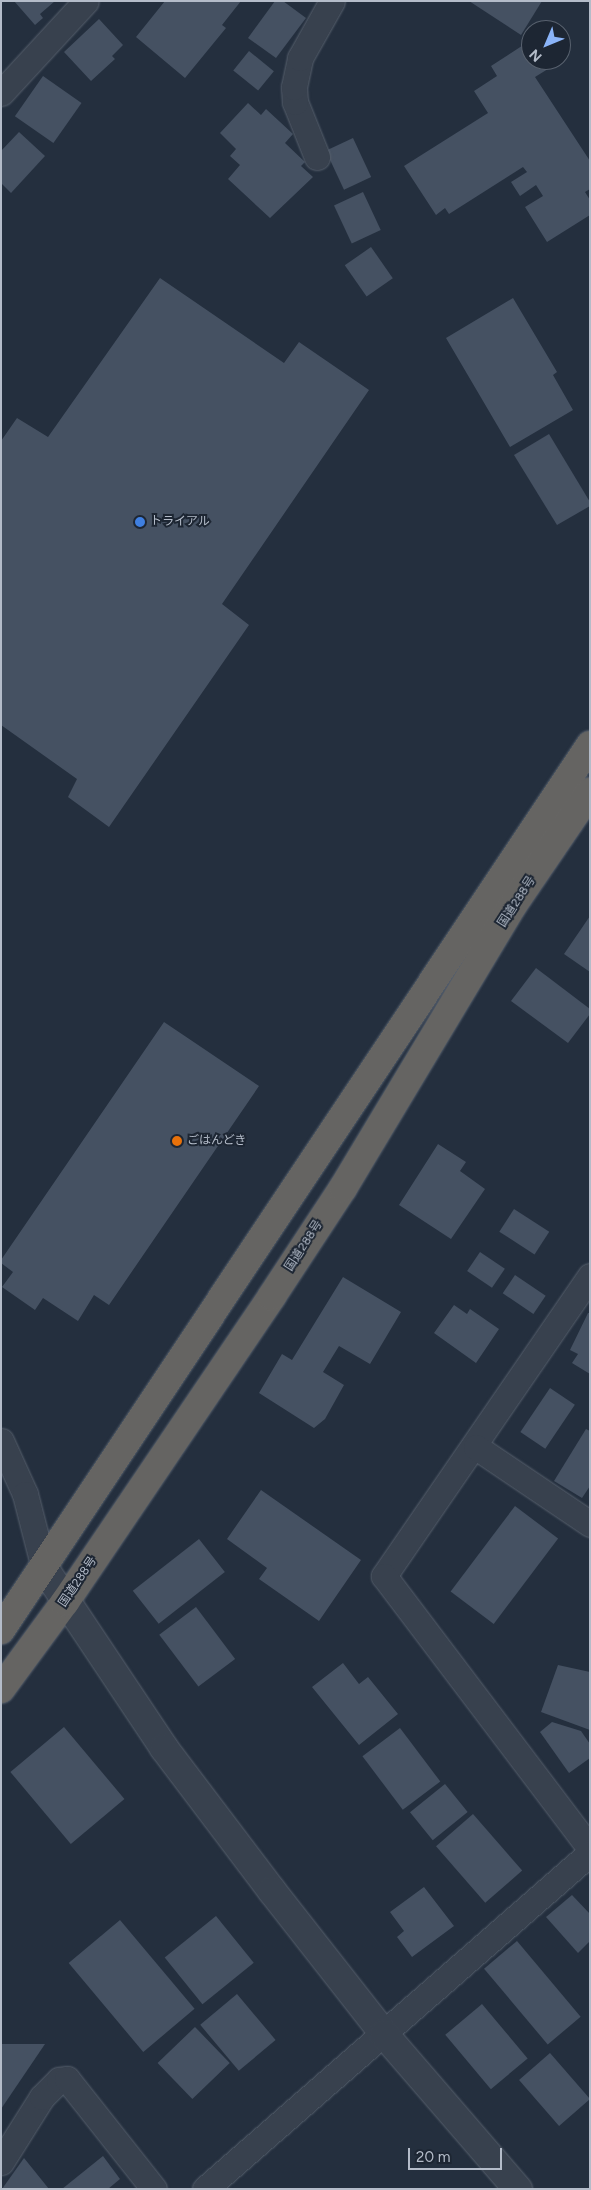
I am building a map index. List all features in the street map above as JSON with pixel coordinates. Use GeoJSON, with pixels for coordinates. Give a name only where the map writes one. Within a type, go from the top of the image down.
{"type":"FeatureCollection","features":[{"type":"Feature","properties":{"kind":"highway"},"geometry":{"type":"LineString","coordinates":[[1,1630],[590,745]]}},
{"type":"Feature","properties":{"kind":"highway","name":"国道288号"},"geometry":{"type":"LineString","coordinates":[[1,1689],[65,1602],[343,1188],[514,905],[590,792]]}},
{"type":"Feature","properties":{"kind":"street"},"geometry":{"type":"LineString","coordinates":[[1,93],[86,1]]}},
{"type":"Feature","properties":{"kind":"street"},"geometry":{"type":"LineString","coordinates":[[316,157],[295,102],[294,86],[300,58],[332,1]]}},
{"type":"Feature","properties":{"kind":"street"},"geometry":{"type":"LineString","coordinates":[[590,1276],[476,1447],[384,1576],[590,1848]]}},
{"type":"Feature","properties":{"kind":"street"},"geometry":{"type":"LineString","coordinates":[[1,1441],[24,1494],[44,1568],[164,1748],[384,2034],[518,2189]]}},
{"type":"Feature","properties":{"kind":"street"},"geometry":{"type":"LineString","coordinates":[[476,1447],[590,1524]]}},
{"type":"Feature","properties":{"kind":"street"},"geometry":{"type":"LineString","coordinates":[[205,2189],[590,1853]]}},
{"type":"Feature","properties":{"kind":"street"},"geometry":{"type":"LineString","coordinates":[[1,2162],[42,2097],[58,2080],[67,2079],[154,2189]]}},
{"type":"Feature","properties":{"kind":"building"},"geometry":{"type":"Polygon","coordinates":[[[14,1],[55,1],[40,14],[43,18],[35,25],[14,1]]]}},
{"type":"Feature","properties":{"kind":"building"},"geometry":{"type":"Polygon","coordinates":[[[165,1],[241,1],[222,25],[226,28],[185,78],[136,37],[165,1]]]}},
{"type":"Feature","properties":{"kind":"building"},"geometry":{"type":"Polygon","coordinates":[[[275,1],[283,1],[306,18],[276,58],[248,38],[275,1]]]}},
{"type":"Feature","properties":{"kind":"building"},"geometry":{"type":"Polygon","coordinates":[[[469,1],[542,1],[530,20],[521,20],[521,35],[469,1]]]}},
{"type":"Feature","properties":{"kind":"building"},"geometry":{"type":"Polygon","coordinates":[[[99,19],[123,45],[112,56],[115,59],[91,81],[64,52],[99,19]]]}},
{"type":"Feature","properties":{"kind":"building"},"geometry":{"type":"Polygon","coordinates":[[[521,46],[521,70],[546,70],[535,77],[590,161],[590,189],[585,192],[590,200],[590,215],[547,242],[525,207],[543,196],[536,185],[520,196],[511,182],[527,172],[523,167],[449,214],[445,208],[436,215],[404,166],[488,113],[474,91],[497,76],[491,66],[521,46]]]}},
{"type":"Feature","properties":{"kind":"building"},"geometry":{"type":"Polygon","coordinates":[[[249,51],[274,71],[258,91],[233,70],[249,51]]]}},
{"type":"Feature","properties":{"kind":"building"},"geometry":{"type":"Polygon","coordinates":[[[43,76],[82,103],[53,143],[15,116],[43,76]]]}},
{"type":"Feature","properties":{"kind":"building"},"geometry":{"type":"Polygon","coordinates":[[[248,103],[261,115],[266,109],[293,134],[285,143],[305,162],[301,166],[313,177],[270,218],[228,179],[240,165],[230,156],[236,149],[220,133],[248,103]]]}},
{"type":"Feature","properties":{"kind":"building"},"geometry":{"type":"Polygon","coordinates":[[[19,132],[45,156],[11,193],[1,183],[1,151],[19,132]]]}},
{"type":"Feature","properties":{"kind":"building"},"geometry":{"type":"Polygon","coordinates":[[[353,138],[371,177],[344,190],[326,151],[353,138]]]}},
{"type":"Feature","properties":{"kind":"building"},"geometry":{"type":"Polygon","coordinates":[[[363,192],[381,230],[352,244],[334,206],[363,192]]]}},
{"type":"Feature","properties":{"kind":"building"},"geometry":{"type":"Polygon","coordinates":[[[371,247],[393,278],[367,296],[345,265],[371,247]]]}},
{"type":"Feature","properties":{"kind":"building","name":"トライアル"},"geometry":{"type":"Polygon","coordinates":[[[160,278],[284,363],[299,342],[369,390],[222,604],[249,625],[109,827],[68,797],[77,779],[1,725],[1,441],[17,418],[48,437],[160,278]]]}},
{"type":"Feature","properties":{"kind":"building"},"geometry":{"type":"Polygon","coordinates":[[[513,298],[557,372],[553,375],[573,410],[510,447],[446,338],[513,298]]]}},
{"type":"Feature","properties":{"kind":"building"},"geometry":{"type":"Polygon","coordinates":[[[549,434],[590,502],[590,506],[557,525],[514,455],[549,434]]]}},
{"type":"Feature","properties":{"kind":"building"},"geometry":{"type":"Polygon","coordinates":[[[590,916],[590,972],[564,954],[590,916]]]}},
{"type":"Feature","properties":{"kind":"building"},"geometry":{"type":"Polygon","coordinates":[[[536,968],[590,1009],[590,1014],[568,1043],[511,1001],[536,968]]]}},
{"type":"Feature","properties":{"kind":"building"},"geometry":{"type":"Polygon","coordinates":[[[164,1022],[259,1086],[109,1305],[94,1295],[78,1321],[43,1298],[35,1310],[2,1287],[13,1272],[1,1263],[1,1260],[164,1022]]]}},
{"type":"Feature","properties":{"kind":"building"},"geometry":{"type":"Polygon","coordinates":[[[438,1144],[466,1162],[460,1171],[485,1189],[451,1239],[399,1205],[438,1144]]]}},
{"type":"Feature","properties":{"kind":"building"},"geometry":{"type":"Polygon","coordinates":[[[514,1209],[549,1232],[535,1255],[499,1232],[514,1209]]]}},
{"type":"Feature","properties":{"kind":"building"},"geometry":{"type":"Polygon","coordinates":[[[480,1252],[505,1269],[492,1288],[467,1271],[480,1252]]]}},
{"type":"Feature","properties":{"kind":"building"},"geometry":{"type":"Polygon","coordinates":[[[515,1275],[546,1296],[533,1314],[503,1293],[515,1275]]]}},
{"type":"Feature","properties":{"kind":"building"},"geometry":{"type":"Polygon","coordinates":[[[343,1277],[401,1312],[370,1364],[339,1346],[323,1372],[344,1385],[325,1419],[314,1428],[259,1393],[282,1354],[292,1360],[343,1277]]]}},
{"type":"Feature","properties":{"kind":"building"},"geometry":{"type":"Polygon","coordinates":[[[454,1305],[467,1314],[470,1309],[499,1329],[476,1363],[434,1333],[454,1305]]]}},
{"type":"Feature","properties":{"kind":"building"},"geometry":{"type":"Polygon","coordinates":[[[588,1313],[590,1313],[590,1374],[572,1363],[578,1354],[570,1350],[588,1313]]]}},
{"type":"Feature","properties":{"kind":"building"},"geometry":{"type":"Polygon","coordinates":[[[550,1388],[575,1405],[545,1449],[520,1432],[550,1388]]]}},
{"type":"Feature","properties":{"kind":"building"},"geometry":{"type":"Polygon","coordinates":[[[586,1429],[590,1431],[590,1486],[582,1498],[554,1481],[586,1429]]]}},
{"type":"Feature","properties":{"kind":"building"},"geometry":{"type":"Polygon","coordinates":[[[261,1490],[361,1560],[319,1621],[259,1579],[267,1568],[227,1539],[261,1490]]]}},
{"type":"Feature","properties":{"kind":"building"},"geometry":{"type":"Polygon","coordinates":[[[515,1506],[558,1538],[494,1624],[451,1591],[515,1506]]]}},
{"type":"Feature","properties":{"kind":"building"},"geometry":{"type":"Polygon","coordinates":[[[199,1539],[225,1572],[159,1624],[133,1591],[199,1539]]]}},
{"type":"Feature","properties":{"kind":"building"},"geometry":{"type":"Polygon","coordinates":[[[196,1607],[235,1659],[198,1687],[159,1635],[196,1607]]]}},
{"type":"Feature","properties":{"kind":"building"},"geometry":{"type":"Polygon","coordinates":[[[343,1663],[359,1684],[368,1677],[398,1714],[359,1745],[312,1687],[343,1663]]]}},
{"type":"Feature","properties":{"kind":"building"},"geometry":{"type":"Polygon","coordinates":[[[558,1665],[590,1672],[590,1730],[541,1712],[558,1665]]]}},
{"type":"Feature","properties":{"kind":"building"},"geometry":{"type":"Polygon","coordinates":[[[552,1722],[581,1731],[590,1744],[590,1758],[569,1773],[540,1732],[552,1722]]]}},
{"type":"Feature","properties":{"kind":"building"},"geometry":{"type":"Polygon","coordinates":[[[64,1727],[124,1799],[71,1844],[10,1772],[64,1727]]]}},
{"type":"Feature","properties":{"kind":"building"},"geometry":{"type":"Polygon","coordinates":[[[400,1728],[440,1782],[403,1810],[362,1756],[400,1728]]]}},
{"type":"Feature","properties":{"kind":"building"},"geometry":{"type":"Polygon","coordinates":[[[445,1784],[468,1812],[433,1840],[410,1812],[445,1784]]]}},
{"type":"Feature","properties":{"kind":"building"},"geometry":{"type":"Polygon","coordinates":[[[473,1814],[522,1871],[485,1903],[436,1846],[473,1814]]]}},
{"type":"Feature","properties":{"kind":"building"},"geometry":{"type":"Polygon","coordinates":[[[424,1887],[454,1926],[412,1957],[397,1937],[404,1931],[390,1912],[424,1887]]]}},
{"type":"Feature","properties":{"kind":"building"},"geometry":{"type":"Polygon","coordinates":[[[572,1895],[590,1914],[590,1941],[578,1953],[546,1917],[572,1895]]]}},
{"type":"Feature","properties":{"kind":"building"},"geometry":{"type":"Polygon","coordinates":[[[216,1916],[254,1963],[202,2004],[165,1958],[216,1916]]]}},
{"type":"Feature","properties":{"kind":"building"},"geometry":{"type":"Polygon","coordinates":[[[120,1920],[195,2009],[143,2052],[69,1963],[120,1920]]]}},
{"type":"Feature","properties":{"kind":"building"},"geometry":{"type":"Polygon","coordinates":[[[517,1941],[581,2017],[548,2044],[484,1969],[517,1941]]]}},
{"type":"Feature","properties":{"kind":"building"},"geometry":{"type":"Polygon","coordinates":[[[237,1994],[276,2040],[239,2071],[200,2025],[237,1994]]]}},
{"type":"Feature","properties":{"kind":"building"},"geometry":{"type":"Polygon","coordinates":[[[482,2004],[528,2058],[491,2089],[445,2035],[482,2004]]]}},
{"type":"Feature","properties":{"kind":"building"},"geometry":{"type":"Polygon","coordinates":[[[195,2027],[230,2063],[192,2099],[158,2063],[195,2027]]]}},
{"type":"Feature","properties":{"kind":"building"},"geometry":{"type":"Polygon","coordinates":[[[1,2044],[45,2044],[1,2109],[1,2044]]]}},
{"type":"Feature","properties":{"kind":"building"},"geometry":{"type":"Polygon","coordinates":[[[550,2053],[590,2099],[559,2126],[519,2080],[550,2053]]]}},
{"type":"Feature","properties":{"kind":"building"},"geometry":{"type":"Polygon","coordinates":[[[103,2156],[120,2179],[108,2189],[62,2189],[103,2156]]]}},
{"type":"Feature","properties":{"kind":"building"},"geometry":{"type":"Polygon","coordinates":[[[24,2158],[49,2189],[2,2189],[24,2158]]]}},
{"type":"Feature","properties":{"kind":"place","name":"トライアル"},"geometry":{"type":"Point","coordinates":[140,522]}},
{"type":"Feature","properties":{"kind":"place","name":"ごはんどき"},"geometry":{"type":"Point","coordinates":[177,1141]}}]}
